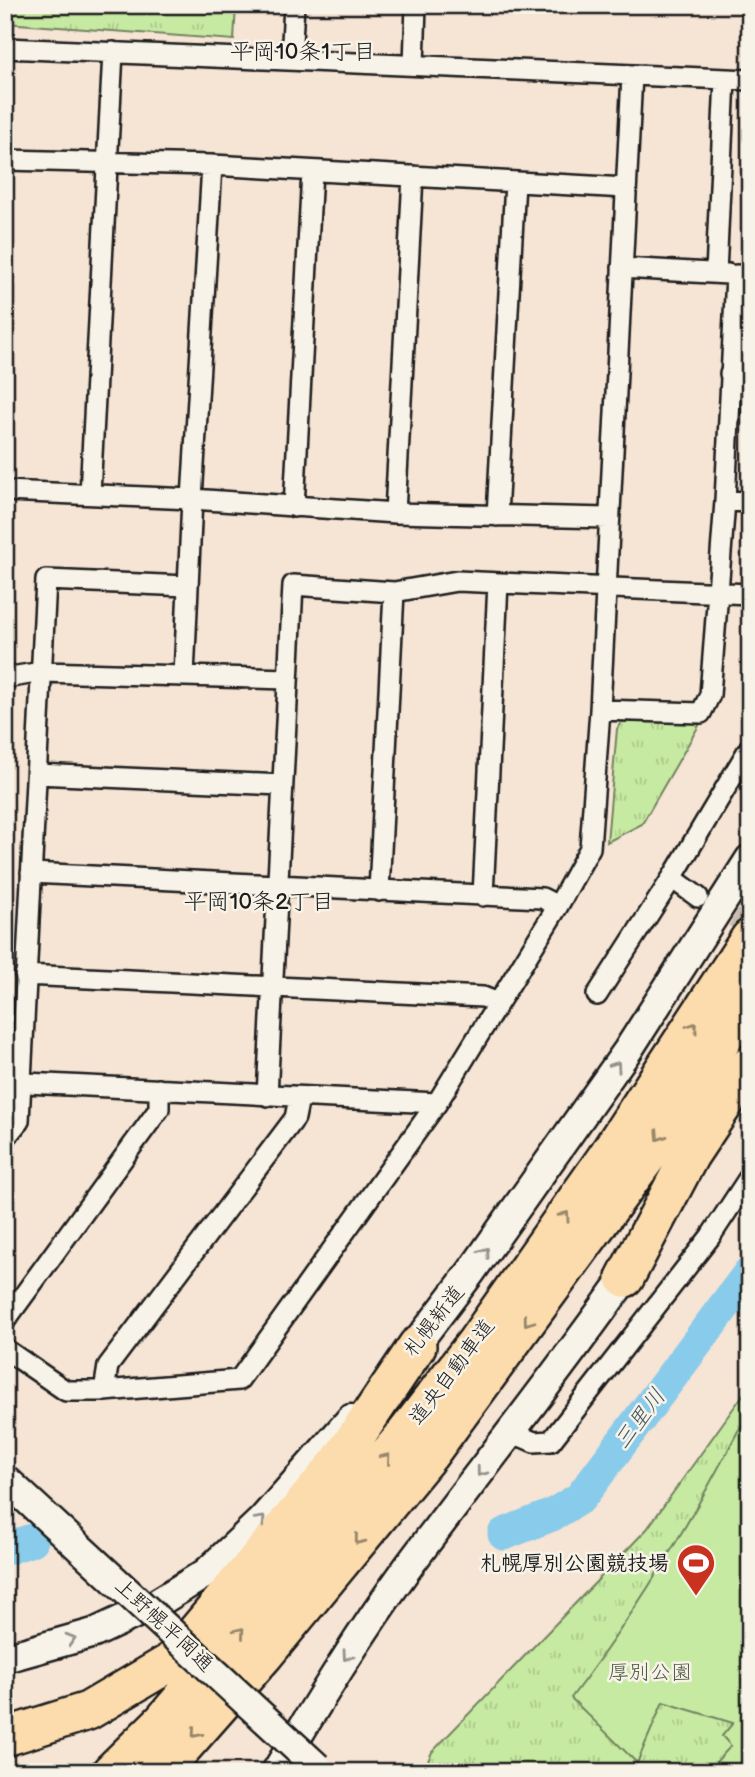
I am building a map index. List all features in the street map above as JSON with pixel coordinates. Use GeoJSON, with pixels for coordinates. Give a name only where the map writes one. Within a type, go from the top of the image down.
{"type":"FeatureCollection","features":[{"type":"Feature","properties":{"kind":"highway","name":"道央自動車道"},"geometry":{"type":"LineString","coordinates":[[111,1772],[163,1721],[404,1437],[476,1342],[605,1159],[750,937]]}},
{"type":"Feature","properties":{"kind":"highway","name":"道央自動車道"},"geometry":{"type":"LineString","coordinates":[[161,1772],[265,1654],[429,1455],[646,1157],[750,996]]}},
{"type":"Feature","properties":{"kind":"highway"},"geometry":{"type":"LineString","coordinates":[[625,1278],[690,1155],[750,1065]]}},
{"type":"Feature","properties":{"kind":"highway"},"geometry":{"type":"LineString","coordinates":[[5,1737],[88,1711],[170,1662],[338,1463],[416,1346]]}},
{"type":"Feature","properties":{"kind":"highway"},"geometry":{"type":"LineString","coordinates":[[101,1772],[163,1721]]}},
{"type":"Feature","properties":{"kind":"street"},"geometry":{"type":"LineString","coordinates":[[291,60],[294,5]]}},
{"type":"Feature","properties":{"kind":"street"},"geometry":{"type":"LineString","coordinates":[[414,65],[416,5]]}},
{"type":"Feature","properties":{"kind":"street"},"geometry":{"type":"LineString","coordinates":[[5,48],[750,80]]}},
{"type":"Feature","properties":{"kind":"street"},"geometry":{"type":"LineString","coordinates":[[90,495],[113,52]]}},
{"type":"Feature","properties":{"kind":"street"},"geometry":{"type":"LineString","coordinates":[[5,1349],[66,1391],[104,1391],[239,1380],[437,1104],[558,906],[590,848],[600,710],[632,75]]}},
{"type":"Feature","properties":{"kind":"street"},"geometry":{"type":"LineString","coordinates":[[716,273],[725,79]]}},
{"type":"Feature","properties":{"kind":"street"},"geometry":{"type":"LineString","coordinates":[[5,160],[212,165],[626,188]]}},
{"type":"Feature","properties":{"kind":"street"},"geometry":{"type":"LineString","coordinates":[[184,676],[212,165]]}},
{"type":"Feature","properties":{"kind":"street"},"geometry":{"type":"LineString","coordinates":[[294,507],[312,171]]}},
{"type":"Feature","properties":{"kind":"street"},"geometry":{"type":"LineString","coordinates":[[395,513],[413,176]]}},
{"type":"Feature","properties":{"kind":"street"},"geometry":{"type":"LineString","coordinates":[[497,516],[515,182]]}},
{"type":"Feature","properties":{"kind":"street"},"geometry":{"type":"LineString","coordinates":[[600,710],[702,713],[710,695],[716,593],[740,374],[743,275],[622,268]]}},
{"type":"Feature","properties":{"kind":"street"},"geometry":{"type":"LineString","coordinates":[[5,491],[192,499],[395,513],[608,519]]}},
{"type":"Feature","properties":{"kind":"street"},"geometry":{"type":"LineString","coordinates":[[725,501],[750,502]]}},
{"type":"Feature","properties":{"kind":"street"},"geometry":{"type":"LineString","coordinates":[[5,1138],[19,1121],[12,1082],[25,975],[46,580],[187,586]]}},
{"type":"Feature","properties":{"kind":"street"},"geometry":{"type":"LineString","coordinates":[[267,1096],[293,585],[394,592],[457,581],[750,594]]}},
{"type":"Feature","properties":{"kind":"street"},"geometry":{"type":"LineString","coordinates":[[483,896],[498,583]]}},
{"type":"Feature","properties":{"kind":"street"},"geometry":{"type":"LineString","coordinates":[[379,891],[394,592]]}},
{"type":"Feature","properties":{"kind":"street"},"geometry":{"type":"LineString","coordinates":[[5,678],[42,672],[287,680]]}},
{"type":"Feature","properties":{"kind":"street"},"geometry":{"type":"LineString","coordinates":[[597,995],[672,878],[750,747]]}},
{"type":"Feature","properties":{"kind":"street"},"geometry":{"type":"LineString","coordinates":[[37,774],[282,785]]}},
{"type":"Feature","properties":{"kind":"street","name":"札幌新道"},"geometry":{"type":"LineString","coordinates":[[5,1658],[94,1633],[154,1605],[206,1573],[262,1520],[416,1346],[628,1049],[750,859]]}},
{"type":"Feature","properties":{"kind":"street"},"geometry":{"type":"LineString","coordinates":[[31,873],[542,898],[558,906]]}},
{"type":"Feature","properties":{"kind":"street"},"geometry":{"type":"LineString","coordinates":[[672,878],[698,897]]}},
{"type":"Feature","properties":{"kind":"street"},"geometry":{"type":"LineString","coordinates":[[25,975],[483,997],[498,1003]]}},
{"type":"Feature","properties":{"kind":"street"},"geometry":{"type":"LineString","coordinates":[[12,1082],[437,1104]]}},
{"type":"Feature","properties":{"kind":"street"},"geometry":{"type":"LineString","coordinates":[[5,1321],[159,1109],[159,1089]]}},
{"type":"Feature","properties":{"kind":"street"},"geometry":{"type":"LineString","coordinates":[[104,1391],[108,1366],[295,1118],[299,1098]]}},
{"type":"Feature","properties":{"kind":"street"},"geometry":{"type":"LineString","coordinates":[[276,1772],[347,1656],[407,1569],[625,1278],[750,1098]]}},
{"type":"Feature","properties":{"kind":"street"},"geometry":{"type":"LineString","coordinates":[[511,1432],[534,1442],[551,1441],[710,1237],[750,1176]]}},
{"type":"Feature","properties":{"kind":"street","name":"上野幌平岡通"},"geometry":{"type":"LineString","coordinates":[[5,1479],[320,1769]]}},
{"type":"Feature","properties":{"kind":"green space"},"geometry":{"type":"Polygon","coordinates":[[[24,5],[236,5],[234,40],[5,23],[5,15],[24,5]]]}},
{"type":"Feature","properties":{"kind":"green space"},"geometry":{"type":"Polygon","coordinates":[[[621,722],[701,722],[642,824],[607,842],[617,729],[621,722]]]}},
{"type":"Feature","properties":{"kind":"green space","name":"厚別公園"},"geometry":{"type":"Polygon","coordinates":[[[750,1385],[750,1772],[423,1772],[432,1752],[647,1529],[750,1385]]]}},
{"type":"Feature","properties":{"kind":"green space","name":"札幌厚別公園競技場"},"geometry":{"type":"Polygon","coordinates":[[[750,1414],[750,1772],[726,1772],[716,1762],[731,1746],[722,1736],[733,1723],[663,1702],[637,1763],[571,1698],[660,1568],[750,1414]]]}},
{"type":"Feature","properties":{"kind":"waterway","name":"三里川"},"geometry":{"type":"LineString","coordinates":[[504,1534],[552,1515],[580,1498],[750,1272]]}},
{"type":"Feature","properties":{"kind":"waterway","name":"三里川"},"geometry":{"type":"LineString","coordinates":[[5,1549],[32,1540]]}},
{"type":"Feature","properties":{"kind":"tunnel"},"geometry":{"type":"LineString","coordinates":[[708,903],[750,927]]}},
{"type":"Feature","properties":{"kind":"place","name":"札幌厚別公園競技場"},"geometry":{"type":"Point","coordinates":[696,1597]}},
{"type":"Feature","properties":{"kind":"district","name":"平岡10条1丁目"},"geometry":{"type":"Point","coordinates":[303,52]}},
{"type":"Feature","properties":{"kind":"district","name":"平岡10条2丁目"},"geometry":{"type":"Point","coordinates":[259,902]}}]}
